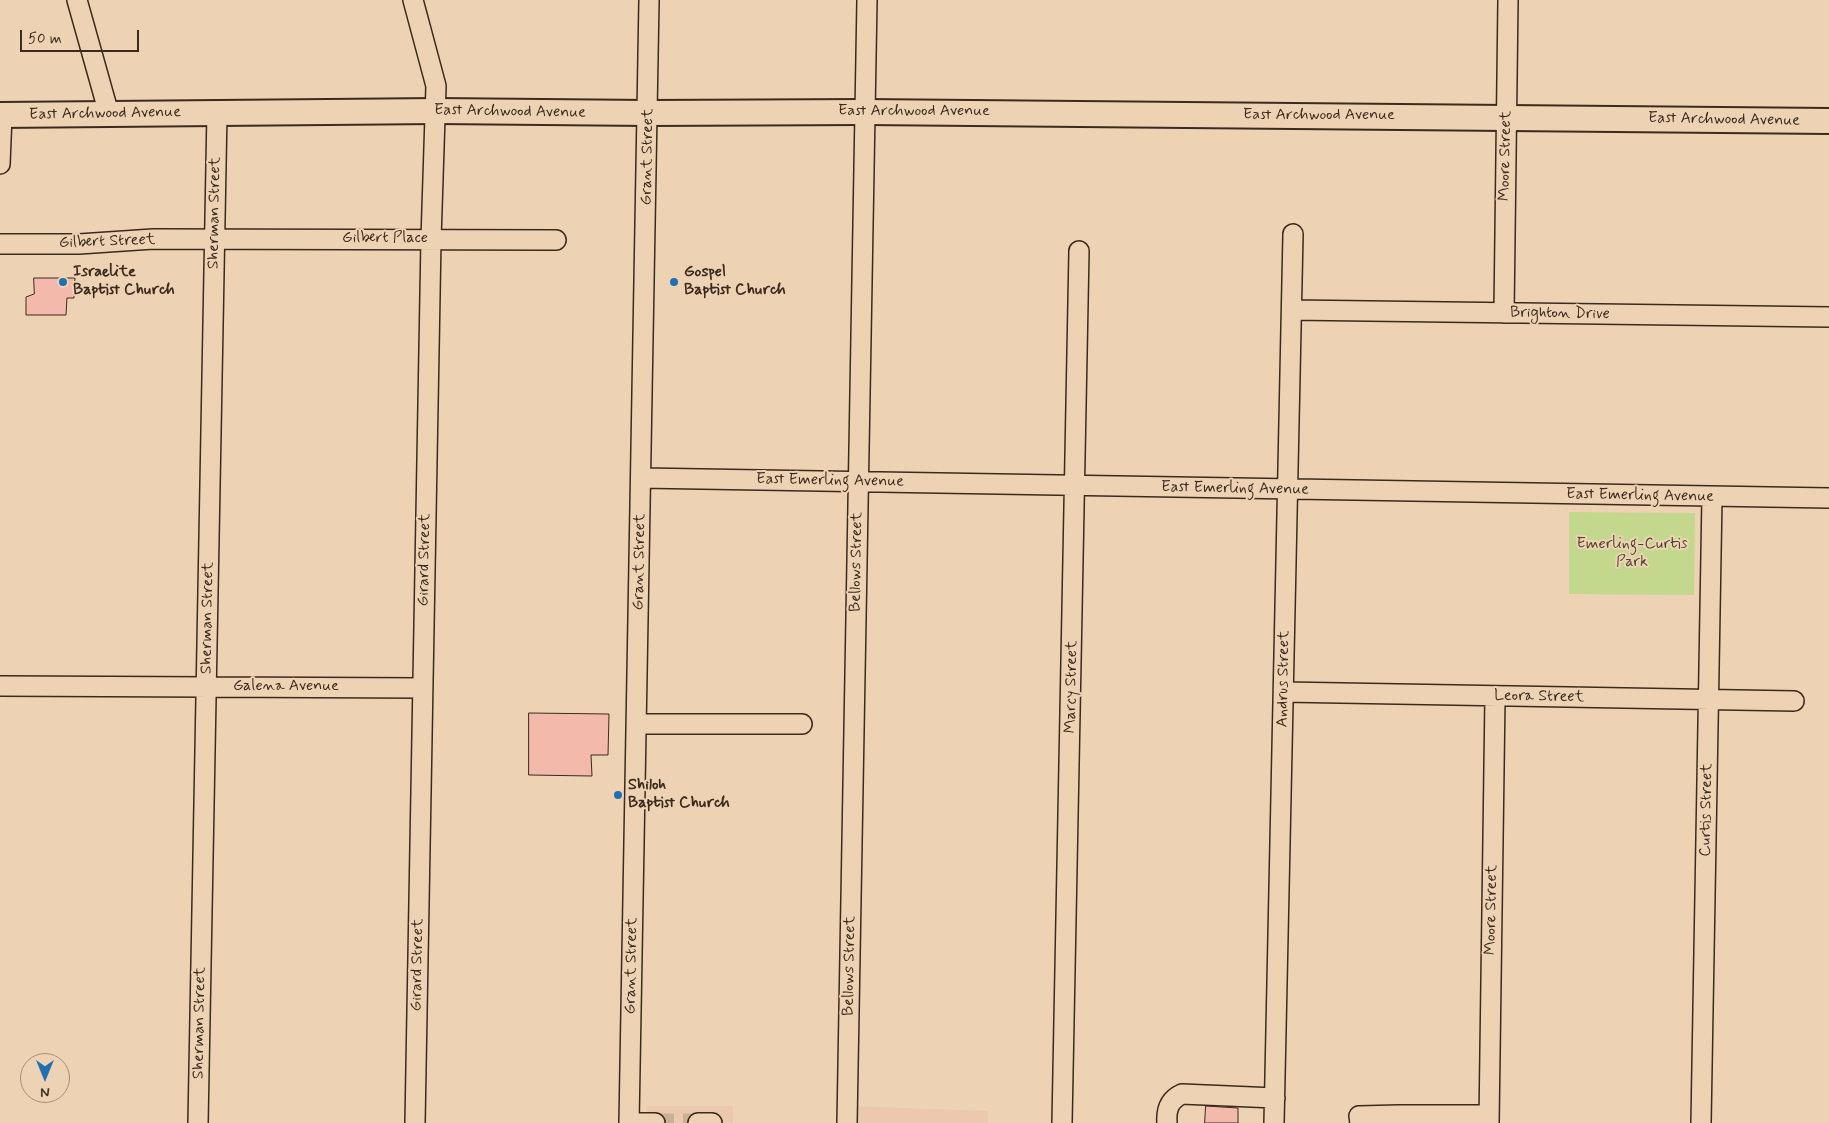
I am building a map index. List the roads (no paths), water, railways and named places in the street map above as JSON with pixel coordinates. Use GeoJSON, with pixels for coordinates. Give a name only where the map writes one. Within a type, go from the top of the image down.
{"type":"FeatureCollection","features":[{"type":"Feature","properties":{"kind":"main road","name":"East Archwood Avenue"},"geometry":{"type":"LineString","coordinates":[[1,115],[437,111],[648,113],[865,112],[1829,121]]}},
{"type":"Feature","properties":{"kind":"street"},"geometry":{"type":"LineString","coordinates":[[77,0],[109,114]]}},
{"type":"Feature","properties":{"kind":"street","name":"Girard Street"},"geometry":{"type":"LineString","coordinates":[[414,0],[436,86],[437,111],[431,239],[415,1123]]}},
{"type":"Feature","properties":{"kind":"street","name":"Grant Street"},"geometry":{"type":"LineString","coordinates":[[629,1123],[642,478],[649,0]]}},
{"type":"Feature","properties":{"kind":"street","name":"Bellows Street"},"geometry":{"type":"LineString","coordinates":[[847,1123],[867,0]]}},
{"type":"Feature","properties":{"kind":"street","name":"Moore Street"},"geometry":{"type":"LineString","coordinates":[[1504,313],[1508,0]]}},
{"type":"Feature","properties":{"kind":"street","name":"Sherman Street"},"geometry":{"type":"LineString","coordinates":[[198,1123],[217,112]]}},
{"type":"Feature","properties":{"kind":"street"},"geometry":{"type":"LineString","coordinates":[[0,164],[1,115]]}},
{"type":"Feature","properties":{"kind":"street","name":"Andrus Street"},"geometry":{"type":"LineString","coordinates":[[1274,1123],[1293,234]]}},
{"type":"Feature","properties":{"kind":"street","name":"Gilbert Street"},"geometry":{"type":"LineString","coordinates":[[0,244],[79,244],[153,240],[214,241]]}},
{"type":"Feature","properties":{"kind":"street","name":"Gilbert Place"},"geometry":{"type":"LineString","coordinates":[[214,241],[556,240]]}},
{"type":"Feature","properties":{"kind":"street","name":"Marcy Street"},"geometry":{"type":"LineString","coordinates":[[1062,1123],[1076,486],[1079,251]]}},
{"type":"Feature","properties":{"kind":"street","name":"Brighton Drive"},"geometry":{"type":"LineString","coordinates":[[1292,310],[1829,317]]}},
{"type":"Feature","properties":{"kind":"street","name":"East Emerling Avenue"},"geometry":{"type":"LineString","coordinates":[[642,478],[1829,498]]}},
{"type":"Feature","properties":{"kind":"street","name":"Curtis Street"},"geometry":{"type":"LineString","coordinates":[[1700,1123],[1712,497]]}},
{"type":"Feature","properties":{"kind":"street","name":"Galena Avenue"},"geometry":{"type":"LineString","coordinates":[[0,686],[422,688]]}},
{"type":"Feature","properties":{"kind":"street","name":"Leora Street"},"geometry":{"type":"LineString","coordinates":[[1284,692],[1794,702]]}},
{"type":"Feature","properties":{"kind":"street","name":"Moore Street"},"geometry":{"type":"LineString","coordinates":[[1489,1119],[1494,697]]}},
{"type":"Feature","properties":{"kind":"street"},"geometry":{"type":"LineString","coordinates":[[637,724],[802,724]]}},
{"type":"Feature","properties":{"kind":"street"},"geometry":{"type":"LineString","coordinates":[[1167,1123],[1166,1112],[1170,1103],[1182,1094],[1275,1098]]}},
{"type":"Feature","properties":{"kind":"street"},"geometry":{"type":"LineString","coordinates":[[1360,1123],[1359,1116],[1399,1119],[1489,1119]]}},
{"type":"Feature","properties":{"kind":"street"},"geometry":{"type":"LineString","coordinates":[[629,1123],[654,1123]]}},
{"type":"Feature","properties":{"kind":"street"},"geometry":{"type":"LineString","coordinates":[[698,1123],[712,1123]]}},
{"type":"Feature","properties":{"kind":"tunnel"},"geometry":{"type":"LineString","coordinates":[[655,1123],[698,1123]]}},
{"type":"Feature","properties":{"kind":"place","name":"Israelite Baptist Church"},"geometry":{"type":"Point","coordinates":[63,282]}},
{"type":"Feature","properties":{"kind":"place","name":"Gospel Baptist Church"},"geometry":{"type":"Point","coordinates":[674,282]}},
{"type":"Feature","properties":{"kind":"place","name":"Shiloh Baptist Church"},"geometry":{"type":"Point","coordinates":[618,795]}},
{"type":"Feature","properties":{"kind":"park label","name":"Emerling-Curtis Park"},"geometry":{"type":"Point","coordinates":[1632,554]}}]}
